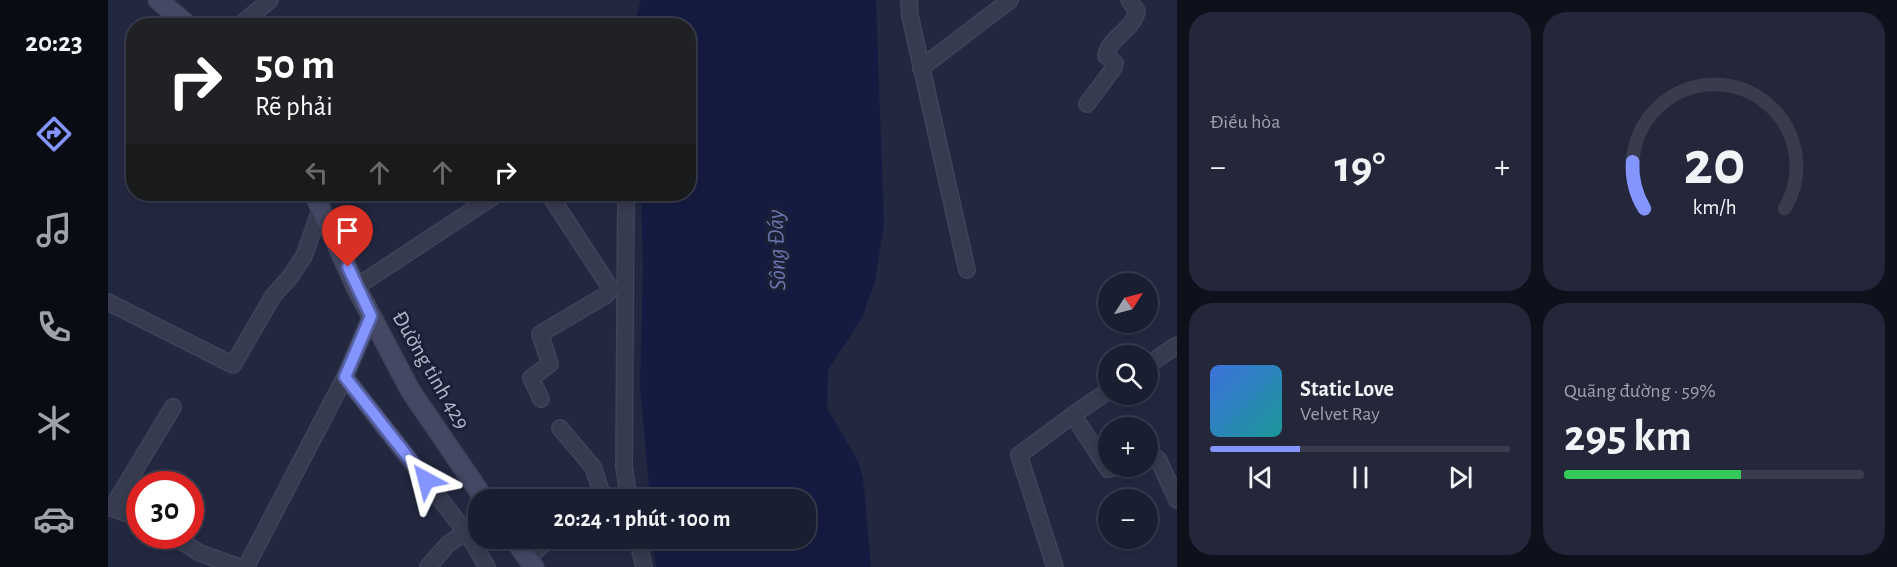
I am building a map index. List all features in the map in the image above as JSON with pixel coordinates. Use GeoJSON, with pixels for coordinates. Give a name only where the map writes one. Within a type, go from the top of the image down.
{"type":"FeatureCollection","features":[{"type":"Feature","properties":{"kind":"main road"},"geometry":{"type":"LineString","coordinates":[[158,0],[179,18]]}},
{"type":"Feature","properties":{"kind":"main road","name":"Đường tỉnh 429"},"geometry":{"type":"LineString","coordinates":[[318,201],[356,287],[410,390],[478,489]]}},
{"type":"Feature","properties":{"kind":"main road"},"geometry":{"type":"LineString","coordinates":[[521,549],[531,562]]}},
{"type":"Feature","properties":{"kind":"street"},"geometry":{"type":"LineString","coordinates":[[249,18],[270,0]]}},
{"type":"Feature","properties":{"kind":"street"},"geometry":{"type":"LineString","coordinates":[[909,0],[921,68],[967,270]]}},
{"type":"Feature","properties":{"kind":"street"},"geometry":{"type":"LineString","coordinates":[[921,68],[1010,0]]}},
{"type":"Feature","properties":{"kind":"street"},"geometry":{"type":"LineString","coordinates":[[1087,104],[1113,69],[1115,63],[1106,56],[1107,49],[1135,21],[1137,11],[1128,0]]}},
{"type":"Feature","properties":{"kind":"street"},"geometry":{"type":"LineString","coordinates":[[108,303],[233,365],[273,296],[304,256],[318,201]]}},
{"type":"Feature","properties":{"kind":"street"},"geometry":{"type":"LineString","coordinates":[[356,287],[486,201]]}},
{"type":"Feature","properties":{"kind":"street"},"geometry":{"type":"LineString","coordinates":[[541,399],[531,378],[550,364],[540,334],[606,295],[611,289],[554,201]]}},
{"type":"Feature","properties":{"kind":"street"},"geometry":{"type":"LineString","coordinates":[[626,201],[626,489]]}},
{"type":"Feature","properties":{"kind":"street"},"geometry":{"type":"LineString","coordinates":[[246,567],[345,377],[371,316]]}},
{"type":"Feature","properties":{"kind":"street"},"geometry":{"type":"LineString","coordinates":[[1158,358],[1177,345]]}},
{"type":"Feature","properties":{"kind":"street"},"geometry":{"type":"LineString","coordinates":[[345,377],[466,532],[487,567]]}},
{"type":"Feature","properties":{"kind":"street"},"geometry":{"type":"LineString","coordinates":[[1055,567],[1019,455],[1098,398]]}},
{"type":"Feature","properties":{"kind":"street"},"geometry":{"type":"LineString","coordinates":[[126,513],[110,508],[173,407]]}},
{"type":"Feature","properties":{"kind":"street"},"geometry":{"type":"LineString","coordinates":[[1073,415],[1098,454]]}},
{"type":"Feature","properties":{"kind":"street"},"geometry":{"type":"LineString","coordinates":[[560,428],[593,467],[599,489]]}},
{"type":"Feature","properties":{"kind":"street"},"geometry":{"type":"LineString","coordinates":[[1158,459],[1177,500]]}},
{"type":"Feature","properties":{"kind":"street"},"geometry":{"type":"LineString","coordinates":[[616,489],[625,483]]}},
{"type":"Feature","properties":{"kind":"street"},"geometry":{"type":"LineString","coordinates":[[428,567],[448,544],[466,532]]}},
{"type":"Feature","properties":{"kind":"street"},"geometry":{"type":"LineString","coordinates":[[194,549],[239,567]]}},
{"type":"Feature","properties":{"kind":"street"},"geometry":{"type":"LineString","coordinates":[[531,562],[542,549]]}},
{"type":"Feature","properties":{"kind":"street"},"geometry":{"type":"LineString","coordinates":[[640,549],[644,567]]}},
{"type":"Feature","properties":{"kind":"water","name":"Sông Đáy"},"geometry":{"type":"Polygon","coordinates":[[[641,0],[876,0],[884,224],[875,281],[862,318],[828,370],[827,408],[857,459],[863,477],[871,567],[656,567],[654,549],[816,549],[816,489],[649,489],[640,386],[643,269],[641,201],[696,201],[696,18],[636,18],[641,0]]]}},
{"type":"Feature","properties":{"kind":"route"},"geometry":{"type":"LineString","coordinates":[[348,267],[371,316],[345,377],[426,480]]}}]}
